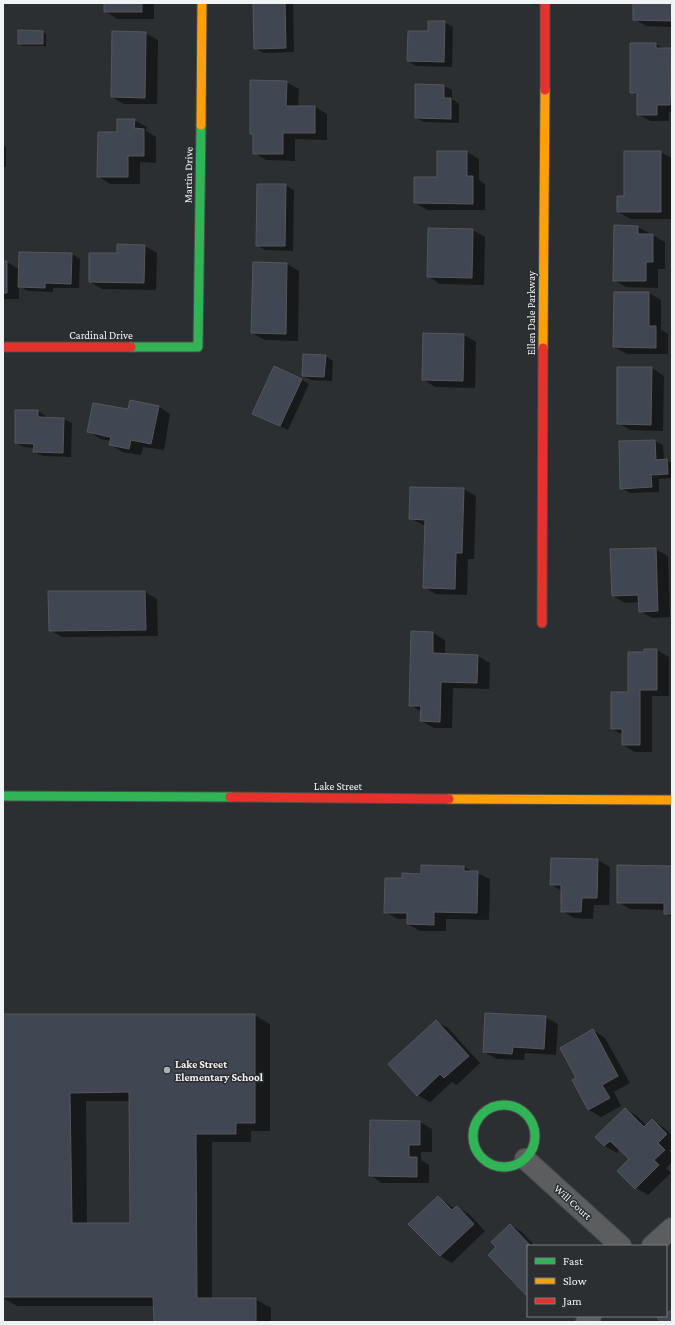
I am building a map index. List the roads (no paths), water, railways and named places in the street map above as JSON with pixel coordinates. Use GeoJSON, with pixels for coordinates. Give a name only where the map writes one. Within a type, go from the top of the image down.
{"type":"FeatureCollection","features":[{"type":"Feature","properties":{"kind":"street","name":"Martin Drive"},"geometry":{"type":"LineString","coordinates":[[198,347],[202,3]]}},
{"type":"Feature","properties":{"kind":"street","name":"Ellen Dale Parkway"},"geometry":{"type":"LineString","coordinates":[[542,623],[545,3]]}},
{"type":"Feature","properties":{"kind":"street","name":"Cardinal Drive"},"geometry":{"type":"LineString","coordinates":[[3,347],[198,347]]}},
{"type":"Feature","properties":{"kind":"street","name":"Lake Street"},"geometry":{"type":"LineString","coordinates":[[3,796],[672,800]]}},
{"type":"Feature","properties":{"kind":"street"},"geometry":{"type":"LineString","coordinates":[[504,1105],[514,1107],[523,1112],[530,1120],[534,1130],[534,1140],[531,1150],[524,1159],[516,1164],[502,1166],[488,1162],[480,1156],[475,1148],[473,1138],[477,1119],[494,1106],[504,1105]]}},
{"type":"Feature","properties":{"kind":"street","name":"Will Court"},"geometry":{"type":"LineString","coordinates":[[524,1159],[619,1245]]}},
{"type":"Feature","properties":{"kind":"street"},"geometry":{"type":"LineString","coordinates":[[653,1245],[672,1228]]}},
{"type":"Feature","properties":{"kind":"place","name":"Lake Street Elementary School"},"geometry":{"type":"Point","coordinates":[167,1070]}}]}
